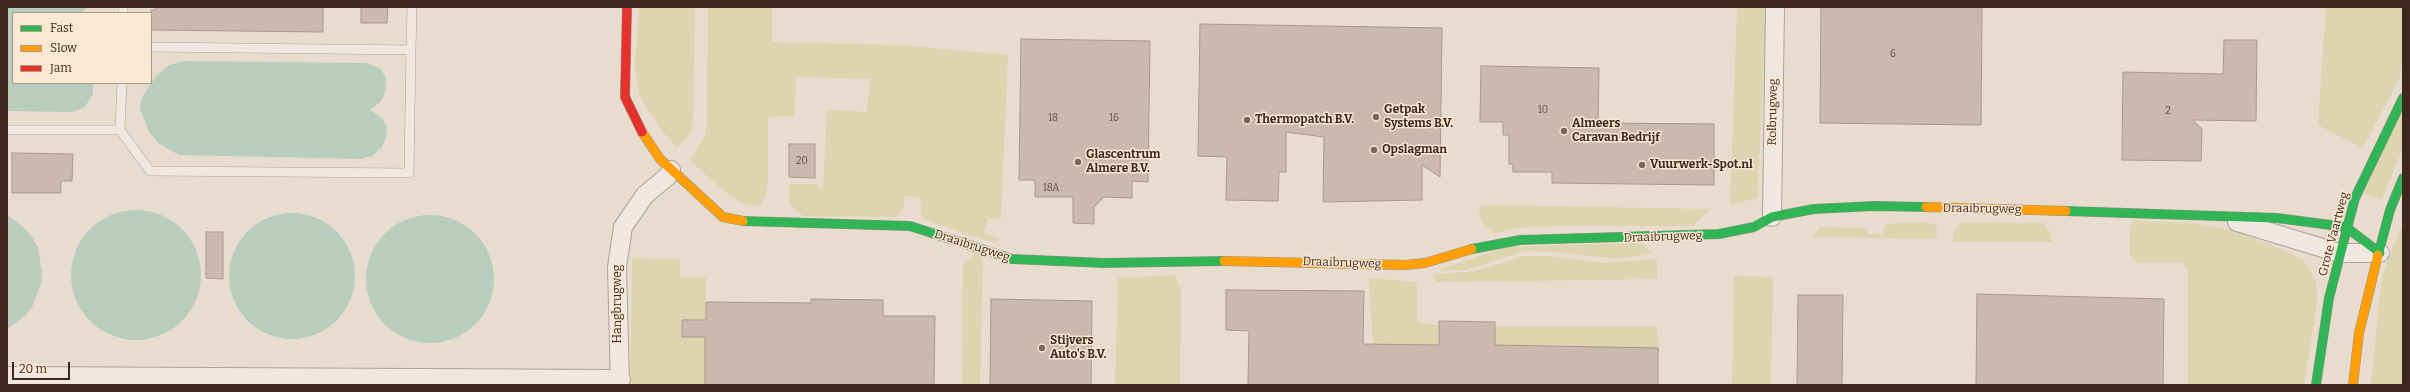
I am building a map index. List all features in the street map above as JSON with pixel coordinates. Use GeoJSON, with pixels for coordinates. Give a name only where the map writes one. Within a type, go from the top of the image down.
{"type":"FeatureCollection","features":[{"type":"Feature","properties":{"kind":"street","name":"Draaibrugweg"},"geometry":{"type":"LineString","coordinates":[[627,7],[625,97],[638,125],[660,159],[723,217],[751,223],[910,226],[1005,258],[1028,260],[1104,263],[1214,261],[1405,265],[1425,263],[1479,247],[1520,240],[1673,237],[1719,234],[1754,227],[1772,217],[1814,208],[1874,206],[2207,214],[2277,218],[2346,227],[2380,253]]}},
{"type":"Feature","properties":{"kind":"street","name":"Rolbrugweg"},"geometry":{"type":"LineString","coordinates":[[1772,217],[1775,7]]}},
{"type":"Feature","properties":{"kind":"street","name":"Grote Vaartweg"},"geometry":{"type":"LineString","coordinates":[[2316,385],[2330,298],[2346,227],[2364,177],[2386,136],[2403,98]]}},
{"type":"Feature","properties":{"kind":"street","name":"Hangbrugweg"},"geometry":{"type":"LineString","coordinates":[[620,382],[617,267],[624,227],[645,195],[668,176],[671,170]]}},
{"type":"Feature","properties":{"kind":"street"},"geometry":{"type":"LineString","coordinates":[[2352,385],[2359,333],[2390,210],[2403,178]]}},
{"type":"Feature","properties":{"kind":"street","name":"Draaibrugweg"},"geometry":{"type":"LineString","coordinates":[[2207,214],[2273,232],[2340,253],[2380,253]]}},
{"type":"Feature","properties":{"kind":"street"},"geometry":{"type":"LineString","coordinates":[[7,376],[620,382]]}},
{"type":"Feature","properties":{"kind":"lane"},"geometry":{"type":"LineString","coordinates":[[122,84],[120,130],[150,171],[409,173],[412,7]]}},
{"type":"Feature","properties":{"kind":"lane"},"geometry":{"type":"LineString","coordinates":[[152,47],[411,50]]}},
{"type":"Feature","properties":{"kind":"lane"},"geometry":{"type":"LineString","coordinates":[[7,130],[120,130]]}},
{"type":"Feature","properties":{"kind":"shaded area"},"geometry":{"type":"Polygon","coordinates":[[[7,7],[88,7],[82,12],[12,12],[12,84],[93,84],[93,94],[84,108],[72,112],[7,111],[7,7]]]}},
{"type":"Feature","properties":{"kind":"shaded area"},"geometry":{"type":"Polygon","coordinates":[[[639,7],[695,7],[693,121],[690,134],[677,147],[661,130],[639,94],[635,66],[639,7]]]}},
{"type":"Feature","properties":{"kind":"shaded area"},"geometry":{"type":"Polygon","coordinates":[[[708,7],[772,7],[772,42],[899,45],[1008,55],[1001,219],[988,218],[984,233],[1001,239],[994,243],[922,219],[920,198],[905,195],[903,209],[896,217],[803,216],[789,204],[789,184],[817,184],[823,191],[827,110],[867,112],[870,79],[796,77],[795,116],[768,117],[768,180],[766,195],[758,207],[741,203],[713,182],[690,160],[705,136],[707,124],[708,7]]]}},
{"type":"Feature","properties":{"kind":"shaded area"},"geometry":{"type":"Polygon","coordinates":[[[1767,7],[1757,198],[1730,205],[1737,8],[1767,7]]]}},
{"type":"Feature","properties":{"kind":"shaded area"},"geometry":{"type":"Polygon","coordinates":[[[2326,7],[2403,7],[2403,64],[2400,77],[2363,148],[2318,125],[2326,7]]]}},
{"type":"Feature","properties":{"kind":"shaded area"},"geometry":{"type":"Polygon","coordinates":[[[185,61],[366,63],[380,68],[386,78],[385,92],[381,101],[370,110],[382,118],[387,127],[386,137],[382,147],[372,156],[360,159],[179,155],[158,143],[149,132],[140,109],[142,97],[156,76],[169,65],[185,61]]]}},
{"type":"Feature","properties":{"kind":"shaded area"},"geometry":{"type":"Polygon","coordinates":[[[2403,106],[2403,148],[2382,200],[2364,194],[2403,106]]]}},
{"type":"Feature","properties":{"kind":"shaded area"},"geometry":{"type":"Polygon","coordinates":[[[1482,205],[1710,209],[1693,226],[1555,226],[1516,228],[1493,234],[1481,222],[1479,211],[1482,205]]]}},
{"type":"Feature","properties":{"kind":"shaded area"},"geometry":{"type":"Polygon","coordinates":[[[142,210],[161,215],[182,229],[196,250],[200,262],[200,288],[196,300],[182,321],[161,335],[149,339],[130,340],[111,335],[90,321],[76,300],[72,288],[71,269],[76,250],[90,229],[111,215],[123,211],[142,210]]]}},
{"type":"Feature","properties":{"kind":"shaded area"},"geometry":{"type":"Polygon","coordinates":[[[292,213],[316,218],[327,224],[340,236],[350,252],[355,276],[350,300],[344,311],[332,324],[316,334],[292,339],[268,334],[257,328],[244,316],[234,300],[229,276],[234,252],[240,241],[252,228],[268,218],[292,213]]]}},
{"type":"Feature","properties":{"kind":"shaded area"},"geometry":{"type":"Polygon","coordinates":[[[7,215],[24,228],[32,237],[38,248],[42,272],[41,284],[32,307],[25,316],[7,329],[7,215]]]}},
{"type":"Feature","properties":{"kind":"shaded area"},"geometry":{"type":"Polygon","coordinates":[[[430,215],[454,220],[475,234],[489,255],[494,279],[489,303],[475,324],[454,338],[430,343],[406,338],[385,324],[371,303],[366,279],[371,255],[385,234],[406,220],[430,215]]]}},
{"type":"Feature","properties":{"kind":"shaded area"},"geometry":{"type":"Polygon","coordinates":[[[2134,220],[2200,224],[2232,230],[2286,251],[2303,260],[2316,280],[2317,303],[2304,385],[2188,385],[2188,271],[2182,263],[2139,263],[2130,256],[2130,227],[2134,220]]]}},
{"type":"Feature","properties":{"kind":"shaded area"},"geometry":{"type":"Polygon","coordinates":[[[1927,222],[1938,226],[1936,239],[1813,237],[1820,227],[1867,228],[1868,234],[1882,234],[1886,224],[1927,222]]]}},
{"type":"Feature","properties":{"kind":"shaded area"},"geometry":{"type":"Polygon","coordinates":[[[1960,223],[2044,223],[2050,232],[2052,242],[1952,242],[1955,229],[1960,223]]]}},
{"type":"Feature","properties":{"kind":"shaded area"},"geometry":{"type":"Polygon","coordinates":[[[2400,228],[2403,230],[2403,385],[2371,385],[2382,276],[2400,228]]]}},
{"type":"Feature","properties":{"kind":"shaded area"},"geometry":{"type":"Polygon","coordinates":[[[1642,243],[1653,254],[1617,259],[1557,252],[1525,251],[1466,270],[1437,270],[1508,247],[1642,243]]]}},
{"type":"Feature","properties":{"kind":"shaded area"},"geometry":{"type":"Polygon","coordinates":[[[983,252],[980,385],[962,385],[963,265],[975,253],[983,252]]]}},
{"type":"Feature","properties":{"kind":"shaded area"},"geometry":{"type":"Polygon","coordinates":[[[1523,256],[1547,256],[1604,263],[1657,259],[1657,279],[1437,282],[1432,275],[1476,271],[1523,256]]]}},
{"type":"Feature","properties":{"kind":"shaded area"},"geometry":{"type":"Polygon","coordinates":[[[632,258],[680,259],[680,277],[706,278],[705,385],[630,385],[632,258]]]}},
{"type":"Feature","properties":{"kind":"shaded area"},"geometry":{"type":"Polygon","coordinates":[[[1175,275],[1181,288],[1180,385],[1115,385],[1118,278],[1175,275]]]}},
{"type":"Feature","properties":{"kind":"shaded area"},"geometry":{"type":"Polygon","coordinates":[[[1734,276],[1773,277],[1771,385],[1732,385],[1734,276]]]}},
{"type":"Feature","properties":{"kind":"shaded area"},"geometry":{"type":"Polygon","coordinates":[[[1369,278],[1417,282],[1417,322],[1438,325],[1438,347],[1373,348],[1369,278]]]}},
{"type":"Feature","properties":{"kind":"shaded area"},"geometry":{"type":"Polygon","coordinates":[[[1495,326],[1656,326],[1660,352],[1495,350],[1495,326]]]}},
{"type":"Feature","properties":{"kind":"building"},"geometry":{"type":"Polygon","coordinates":[[[156,7],[323,7],[323,32],[152,30],[151,10],[156,10],[156,7]]]}},
{"type":"Feature","properties":{"kind":"building"},"geometry":{"type":"Polygon","coordinates":[[[361,7],[388,7],[387,23],[361,23],[361,7]]]}},
{"type":"Feature","properties":{"kind":"building"},"geometry":{"type":"Polygon","coordinates":[[[1821,7],[1982,7],[1981,125],[1820,123],[1821,7]]]}},
{"type":"Feature","properties":{"kind":"building"},"geometry":{"type":"Polygon","coordinates":[[[1200,24],[1442,28],[1440,177],[1422,165],[1422,200],[1323,202],[1324,137],[1286,132],[1286,172],[1279,172],[1278,201],[1226,200],[1227,157],[1198,156],[1200,24]]]}},
{"type":"Feature","properties":{"kind":"building"},"geometry":{"type":"Polygon","coordinates":[[[1021,39],[1150,41],[1148,182],[1132,181],[1132,198],[1104,197],[1094,207],[1094,224],[1073,223],[1073,197],[1035,197],[1035,180],[1019,180],[1021,39]]]}},
{"type":"Feature","properties":{"kind":"building"},"geometry":{"type":"Polygon","coordinates":[[[2224,40],[2257,40],[2256,121],[2193,120],[2202,129],[2201,161],[2122,160],[2123,72],[2223,74],[2224,40]]]}},
{"type":"Feature","properties":{"kind":"building"},"geometry":{"type":"Polygon","coordinates":[[[1481,66],[1599,68],[1598,123],[1714,124],[1714,185],[1552,183],[1552,172],[1513,172],[1513,164],[1509,164],[1509,135],[1503,135],[1503,122],[1480,122],[1481,66]]]}},
{"type":"Feature","properties":{"kind":"building"},"geometry":{"type":"Polygon","coordinates":[[[789,144],[815,144],[815,178],[789,177],[789,144]]]}},
{"type":"Feature","properties":{"kind":"building"},"geometry":{"type":"Polygon","coordinates":[[[12,153],[73,154],[72,181],[61,181],[61,193],[12,193],[12,153]]]}},
{"type":"Feature","properties":{"kind":"building"},"geometry":{"type":"Polygon","coordinates":[[[206,232],[223,232],[223,279],[206,278],[206,232]]]}},
{"type":"Feature","properties":{"kind":"building"},"geometry":{"type":"Polygon","coordinates":[[[1226,290],[1364,291],[1363,344],[1439,345],[1439,321],[1495,322],[1495,345],[1658,348],[1658,385],[1248,385],[1249,331],[1226,330],[1226,290]]]}},
{"type":"Feature","properties":{"kind":"building"},"geometry":{"type":"Polygon","coordinates":[[[1977,294],[2164,299],[2163,385],[1976,385],[1977,294]]]}},
{"type":"Feature","properties":{"kind":"building"},"geometry":{"type":"Polygon","coordinates":[[[1798,295],[1843,295],[1842,385],[1797,385],[1798,295]]]}},
{"type":"Feature","properties":{"kind":"building"},"geometry":{"type":"Polygon","coordinates":[[[811,299],[883,300],[883,316],[935,316],[934,385],[705,385],[705,337],[682,337],[682,320],[706,320],[706,302],[811,303],[811,299]]]}},
{"type":"Feature","properties":{"kind":"building"},"geometry":{"type":"Polygon","coordinates":[[[991,299],[1092,301],[1091,385],[990,385],[991,299]]]}},
{"type":"Feature","properties":{"kind":"traffic: fast"},"geometry":{"type":"LineString","coordinates":[[2316,385],[2329,298],[2355,198],[2403,98]]}},
{"type":"Feature","properties":{"kind":"traffic: fast"},"geometry":{"type":"LineString","coordinates":[[2378,255],[2390,210],[2403,178]]}},
{"type":"Feature","properties":{"kind":"traffic: fast"},"geometry":{"type":"LineString","coordinates":[[1472,249],[1520,240],[1719,234],[1754,227],[1772,217],[1814,209],[1874,206],[1926,207]]}},
{"type":"Feature","properties":{"kind":"traffic: fast"},"geometry":{"type":"LineString","coordinates":[[2066,211],[2277,218],[2346,227],[2380,253]]}},
{"type":"Feature","properties":{"kind":"traffic: fast"},"geometry":{"type":"LineString","coordinates":[[743,221],[910,226],[1012,259],[1104,263],[1224,261]]}},
{"type":"Feature","properties":{"kind":"traffic: slow"},"geometry":{"type":"LineString","coordinates":[[642,132],[660,159],[723,217],[743,221]]}},
{"type":"Feature","properties":{"kind":"traffic: slow"},"geometry":{"type":"LineString","coordinates":[[1926,207],[2066,211]]}},
{"type":"Feature","properties":{"kind":"traffic: slow"},"geometry":{"type":"LineString","coordinates":[[1224,261],[1405,265],[1425,263],[1472,249]]}},
{"type":"Feature","properties":{"kind":"traffic: slow"},"geometry":{"type":"LineString","coordinates":[[2353,385],[2359,333],[2378,255]]}},
{"type":"Feature","properties":{"kind":"traffic: jam"},"geometry":{"type":"LineString","coordinates":[[627,7],[625,97],[642,132]]}},
{"type":"Feature","properties":{"kind":"place","name":"Getpak Systems B.V."},"geometry":{"type":"Point","coordinates":[1376,117]}},
{"type":"Feature","properties":{"kind":"place","name":"Thermopatch B.V."},"geometry":{"type":"Point","coordinates":[1247,120]}},
{"type":"Feature","properties":{"kind":"place","name":"Almeers Caravan Bedrijf"},"geometry":{"type":"Point","coordinates":[1564,131]}},
{"type":"Feature","properties":{"kind":"place","name":"Opslagman"},"geometry":{"type":"Point","coordinates":[1374,150]}},
{"type":"Feature","properties":{"kind":"place","name":"Glascentrum Almere B.V."},"geometry":{"type":"Point","coordinates":[1078,162]}},
{"type":"Feature","properties":{"kind":"place","name":"Vuurwerk-Spot.nl"},"geometry":{"type":"Point","coordinates":[1642,165]}},
{"type":"Feature","properties":{"kind":"place","name":"Stijvers Auto's B.V."},"geometry":{"type":"Point","coordinates":[1042,348]}}]}
